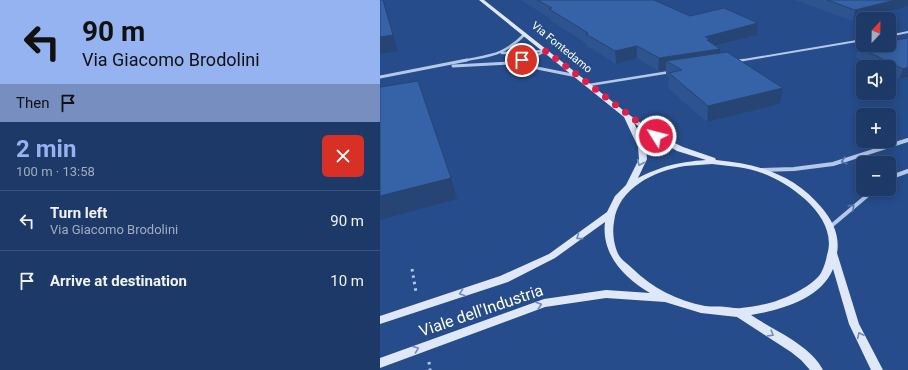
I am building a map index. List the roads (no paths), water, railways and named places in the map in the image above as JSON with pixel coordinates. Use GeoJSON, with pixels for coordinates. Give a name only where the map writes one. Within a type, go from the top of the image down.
{"type":"FeatureCollection","features":[{"type":"Feature","properties":{"kind":"main road","name":"Via Fontedamo"},"geometry":{"type":"LineString","coordinates":[[481,0],[626,115],[656,136],[680,149],[718,162],[759,170],[782,179],[802,192],[819,208],[830,227],[834,240],[833,254],[825,276],[804,294],[774,307],[738,313],[701,309],[666,298],[637,280],[617,259],[608,236],[610,214],[618,199],[630,186],[648,174],[669,167],[693,163],[718,162]]}},
{"type":"Feature","properties":{"kind":"main road","name":"Via Fontedamo"},"geometry":{"type":"LineString","coordinates":[[626,115],[642,147],[643,159],[630,186]]}},
{"type":"Feature","properties":{"kind":"main road","name":"Viale dell'Industria"},"geometry":{"type":"LineString","coordinates":[[380,320],[511,276],[552,256],[610,214]]}},
{"type":"Feature","properties":{"kind":"main road","name":"Via Fontedamo"},"geometry":{"type":"LineString","coordinates":[[833,254],[854,324],[877,370]]}},
{"type":"Feature","properties":{"kind":"main road","name":"Viale dell'Industria"},"geometry":{"type":"LineString","coordinates":[[380,363],[544,303],[606,294],[666,298]]}},
{"type":"Feature","properties":{"kind":"main road","name":"Via Fontedamo"},"geometry":{"type":"LineString","coordinates":[[738,313],[801,352],[817,370]]}},
{"type":"Feature","properties":{"kind":"street"},"geometry":{"type":"LineString","coordinates":[[500,53],[515,44],[525,34]]}},
{"type":"Feature","properties":{"kind":"street"},"geometry":{"type":"LineString","coordinates":[[380,77],[443,66],[500,53],[546,51]]}},
{"type":"Feature","properties":{"kind":"street"},"geometry":{"type":"LineString","coordinates":[[443,66],[512,63],[532,58],[546,51]]}},
{"type":"Feature","properties":{"kind":"street"},"geometry":{"type":"LineString","coordinates":[[512,63],[577,76]]}},
{"type":"Feature","properties":{"kind":"street"},"geometry":{"type":"LineString","coordinates":[[759,170],[794,170],[833,164],[908,140]]}},
{"type":"Feature","properties":{"kind":"street"},"geometry":{"type":"LineString","coordinates":[[896,175],[908,171]]}},
{"type":"Feature","properties":{"kind":"street"},"geometry":{"type":"LineString","coordinates":[[830,227],[867,196]]}},
{"type":"Feature","properties":{"kind":"lane"},"geometry":{"type":"LineString","coordinates":[[896,35],[908,32]]}},
{"type":"Feature","properties":{"kind":"lane"},"geometry":{"type":"LineString","coordinates":[[730,62],[856,41]]}},
{"type":"Feature","properties":{"kind":"lane"},"geometry":{"type":"LineString","coordinates":[[589,85],[675,71]]}}]}
